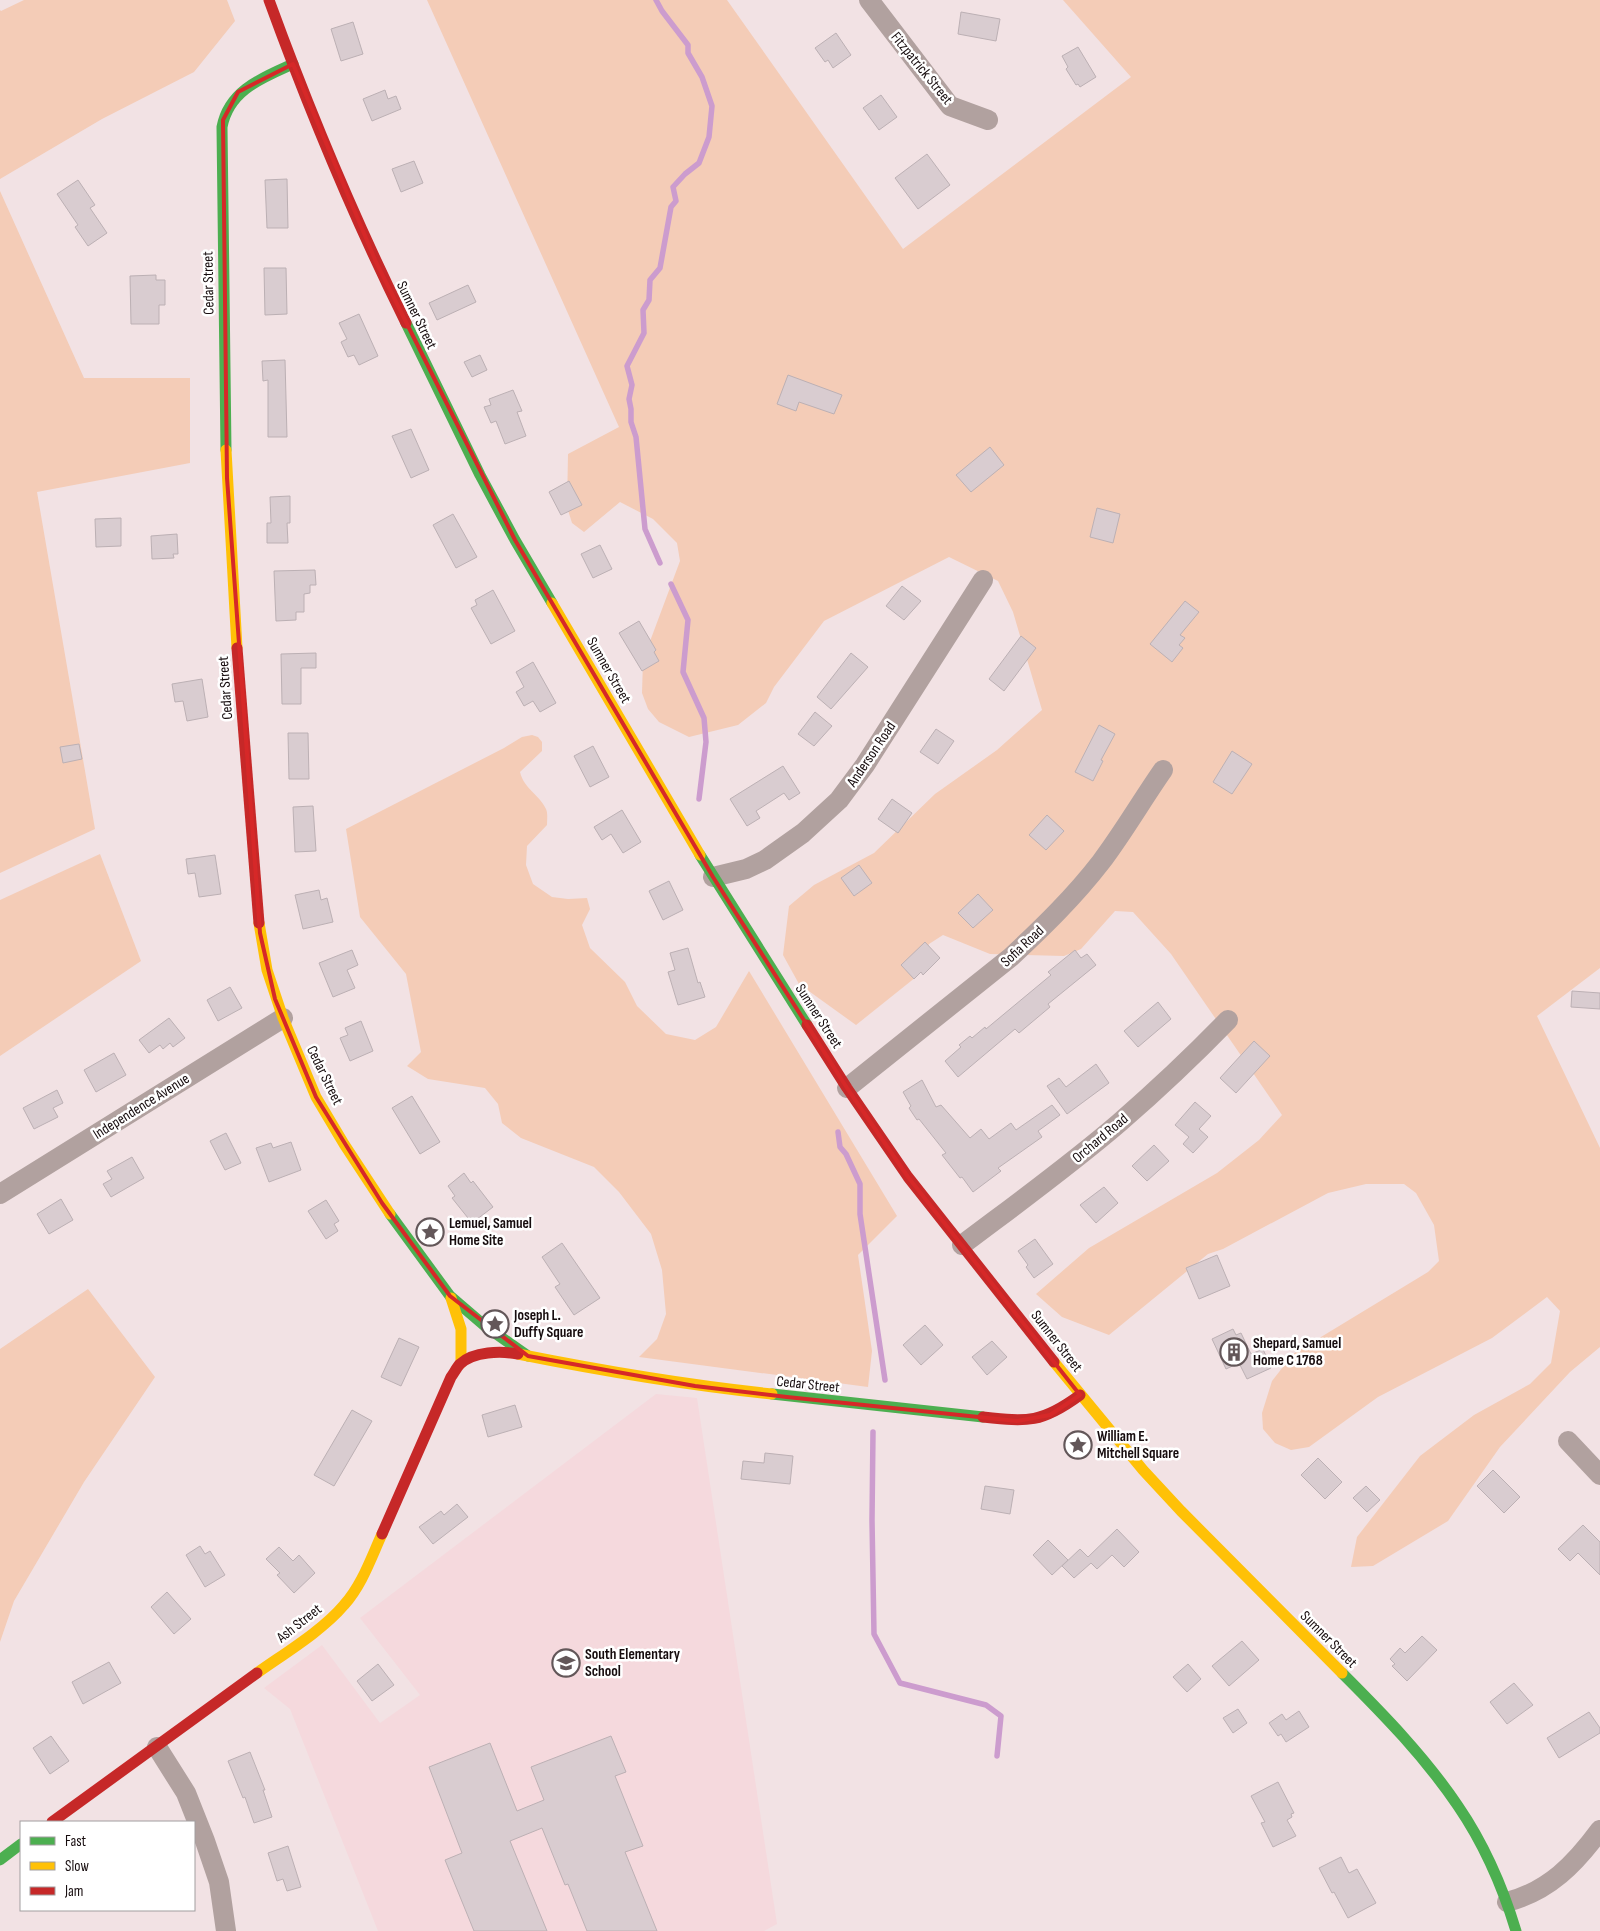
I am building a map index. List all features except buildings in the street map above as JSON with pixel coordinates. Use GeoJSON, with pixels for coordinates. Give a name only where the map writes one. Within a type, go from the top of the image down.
{"type":"FeatureCollection","features":[{"type":"Feature","properties":{"kind":"street","name":"Sumner Street"},"geometry":{"type":"LineString","coordinates":[[269,0],[301,87],[376,262],[480,475],[520,548],[714,877],[847,1088],[908,1177],[1080,1395],[1143,1470],[1181,1512],[1385,1716],[1410,1744],[1459,1807],[1479,1840],[1507,1902],[1516,1931]]}},
{"type":"Feature","properties":{"kind":"street","name":"Fitzpatrick Street"},"geometry":{"type":"LineString","coordinates":[[869,0],[950,106],[988,120]]}},
{"type":"Feature","properties":{"kind":"street","name":"Cedar Street"},"geometry":{"type":"LineString","coordinates":[[293,64],[253,82],[238,92],[229,104],[223,120],[221,145],[227,478],[233,592],[260,934],[268,970],[283,1018],[316,1096],[344,1144],[388,1211],[450,1296],[496,1335],[528,1356]]}},
{"type":"Feature","properties":{"kind":"street","name":"Anderson Road"},"geometry":{"type":"LineString","coordinates":[[714,877],[746,868],[765,860],[802,833],[839,800],[865,765],[983,580]]}},
{"type":"Feature","properties":{"kind":"street","name":"Sofia Road"},"geometry":{"type":"LineString","coordinates":[[847,1088],[1012,957],[1059,911],[1102,861],[1163,770]]}},
{"type":"Feature","properties":{"kind":"street","name":"Independence Avenue"},"geometry":{"type":"LineString","coordinates":[[0,1194],[283,1018]]}},
{"type":"Feature","properties":{"kind":"street","name":"Orchard Road"},"geometry":{"type":"LineString","coordinates":[[962,1245],[1119,1123],[1190,1058],[1228,1020]]}},
{"type":"Feature","properties":{"kind":"street","name":"Cedar Street"},"geometry":{"type":"LineString","coordinates":[[450,1296],[461,1323],[463,1339],[461,1363]]}},
{"type":"Feature","properties":{"kind":"street","name":"Cedar Street"},"geometry":{"type":"LineString","coordinates":[[461,1363],[474,1356],[487,1353],[528,1356],[608,1372],[695,1386],[1017,1421],[1032,1421],[1044,1418],[1080,1395]]}},
{"type":"Feature","properties":{"kind":"street","name":"Ash Street"},"geometry":{"type":"LineString","coordinates":[[53,1821],[319,1628],[344,1606],[356,1589],[368,1566],[451,1377],[461,1363]]}},
{"type":"Feature","properties":{"kind":"street"},"geometry":{"type":"LineString","coordinates":[[1568,1441],[1600,1475]]}},
{"type":"Feature","properties":{"kind":"street"},"geometry":{"type":"LineString","coordinates":[[157,1747],[186,1793],[205,1841],[219,1882],[226,1931]]}},
{"type":"Feature","properties":{"kind":"street"},"geometry":{"type":"LineString","coordinates":[[1507,1902],[1520,1898],[1560,1875],[1573,1864],[1600,1830]]}},
{"type":"Feature","properties":{"kind":"street"},"geometry":{"type":"LineString","coordinates":[[0,1860],[20,1845]]}},
{"type":"Feature","properties":{"kind":"highlighted area"},"geometry":{"type":"Polygon","coordinates":[[[293,64],[376,262],[515,540],[713,877],[847,1088],[908,1177],[1080,1395],[1050,1415],[1017,1421],[787,1397],[695,1386],[528,1356],[450,1296],[382,1203],[316,1097],[275,999],[260,933],[227,478],[223,120],[238,92],[293,64]]]}},
{"type":"Feature","properties":{"kind":"shaded area"},"geometry":{"type":"Polygon","coordinates":[[[24,0],[227,0],[235,21],[194,72],[102,119],[0,179],[0,10],[24,0]]]}},
{"type":"Feature","properties":{"kind":"shaded area"},"geometry":{"type":"Polygon","coordinates":[[[427,0],[727,0],[903,249],[1131,77],[1063,0],[1600,0],[1600,968],[1537,1016],[1600,1148],[1600,1347],[1570,1372],[1500,1447],[1448,1521],[1373,1566],[1351,1567],[1357,1537],[1420,1456],[1474,1415],[1530,1384],[1551,1363],[1560,1311],[1547,1297],[1492,1338],[1378,1397],[1309,1447],[1291,1450],[1275,1443],[1263,1429],[1262,1413],[1272,1381],[1293,1354],[1428,1272],[1439,1261],[1434,1225],[1416,1193],[1404,1184],[1366,1184],[1328,1193],[1223,1249],[1208,1254],[1109,1335],[1062,1317],[1036,1294],[1089,1248],[1217,1173],[1259,1140],[1282,1115],[1171,954],[1133,912],[1115,911],[1081,949],[1064,956],[990,954],[943,935],[929,944],[916,977],[856,1025],[799,984],[783,955],[789,906],[814,885],[874,853],[935,794],[997,750],[1042,710],[1013,612],[998,581],[949,557],[824,621],[774,687],[766,703],[738,725],[689,737],[659,722],[648,709],[642,693],[643,660],[680,561],[677,543],[653,519],[620,502],[584,532],[572,523],[567,507],[568,454],[619,427],[427,0]]]}},
{"type":"Feature","properties":{"kind":"shaded area"},"geometry":{"type":"Polygon","coordinates":[[[0,191],[84,378],[190,378],[190,463],[37,492],[95,829],[0,873],[0,191]]]}},
{"type":"Feature","properties":{"kind":"shaded area"},"geometry":{"type":"Polygon","coordinates":[[[532,735],[538,737],[542,742],[542,751],[520,772],[525,783],[547,811],[547,825],[527,846],[526,865],[533,884],[552,897],[568,899],[587,898],[590,909],[582,925],[590,948],[625,982],[637,1006],[666,1034],[695,1040],[716,1027],[749,971],[897,1216],[858,1255],[872,1351],[868,1387],[639,1357],[657,1339],[666,1314],[662,1270],[651,1234],[619,1192],[594,1167],[521,1138],[502,1123],[498,1104],[485,1088],[428,1079],[407,1066],[421,1052],[406,974],[360,917],[346,829],[522,737],[532,735]]]}},
{"type":"Feature","properties":{"kind":"shaded area"},"geometry":{"type":"Polygon","coordinates":[[[100,854],[141,961],[0,1056],[0,900],[100,854]]]}},
{"type":"Feature","properties":{"kind":"shaded area"},"geometry":{"type":"Polygon","coordinates":[[[88,1289],[155,1377],[84,1482],[14,1601],[0,1642],[0,1349],[88,1289]]]}},
{"type":"Feature","properties":{"kind":"shaded area","name":"South Elementary School"},"geometry":{"type":"Polygon","coordinates":[[[656,1394],[697,1398],[777,1924],[764,1931],[378,1931],[290,1709],[264,1688],[322,1645],[380,1723],[420,1695],[360,1618],[656,1394]]]}},
{"type":"Feature","properties":{"kind":"waterway"},"geometry":{"type":"LineString","coordinates":[[656,0],[688,45],[688,53],[702,77],[712,106],[709,137],[699,163],[673,187],[676,201],[671,207],[660,268],[650,280],[649,300],[643,310],[644,333],[627,366],[632,385],[629,399],[631,422],[636,437],[645,529],[660,563]]}},
{"type":"Feature","properties":{"kind":"waterway"},"geometry":{"type":"LineString","coordinates":[[671,584],[688,620],[683,672],[704,718],[706,742],[699,799]]}},
{"type":"Feature","properties":{"kind":"waterway"},"geometry":{"type":"LineString","coordinates":[[838,1132],[840,1147],[846,1154],[860,1184],[860,1214],[885,1380]]}},
{"type":"Feature","properties":{"kind":"waterway"},"geometry":{"type":"LineString","coordinates":[[873,1432],[874,1634],[900,1683],[986,1705],[1001,1716],[997,1756]]}},
{"type":"Feature","properties":{"kind":"traffic: fast"},"geometry":{"type":"LineString","coordinates":[[226,450],[222,127],[226,114],[239,94],[259,80],[293,64]]}},
{"type":"Feature","properties":{"kind":"traffic: fast"},"geometry":{"type":"LineString","coordinates":[[406,323],[480,475],[552,603]]}},
{"type":"Feature","properties":{"kind":"traffic: fast"},"geometry":{"type":"LineString","coordinates":[[700,855],[807,1025]]}},
{"type":"Feature","properties":{"kind":"traffic: fast"},"geometry":{"type":"LineString","coordinates":[[390,1214],[450,1296],[485,1326],[528,1356]]}},
{"type":"Feature","properties":{"kind":"traffic: fast"},"geometry":{"type":"LineString","coordinates":[[772,1394],[983,1417]]}},
{"type":"Feature","properties":{"kind":"traffic: fast"},"geometry":{"type":"LineString","coordinates":[[1342,1673],[1418,1753],[1458,1806],[1492,1867],[1516,1931]]}},
{"type":"Feature","properties":{"kind":"traffic: fast"},"geometry":{"type":"LineString","coordinates":[[0,1860],[20,1845]]}},
{"type":"Feature","properties":{"kind":"traffic: slow"},"geometry":{"type":"LineString","coordinates":[[226,450],[237,648]]}},
{"type":"Feature","properties":{"kind":"traffic: slow"},"geometry":{"type":"LineString","coordinates":[[552,603],[700,855]]}},
{"type":"Feature","properties":{"kind":"traffic: slow"},"geometry":{"type":"LineString","coordinates":[[259,923],[267,970],[283,1018],[316,1097],[390,1214]]}},
{"type":"Feature","properties":{"kind":"traffic: slow"},"geometry":{"type":"LineString","coordinates":[[451,1298],[461,1329],[461,1363]]}},
{"type":"Feature","properties":{"kind":"traffic: slow"},"geometry":{"type":"LineString","coordinates":[[518,1354],[645,1377],[772,1394]]}},
{"type":"Feature","properties":{"kind":"traffic: slow"},"geometry":{"type":"LineString","coordinates":[[1054,1362],[1143,1470],[1181,1511],[1342,1673]]}},
{"type":"Feature","properties":{"kind":"traffic: slow"},"geometry":{"type":"LineString","coordinates":[[257,1673],[314,1633],[344,1605],[361,1580],[382,1534]]}},
{"type":"Feature","properties":{"kind":"traffic: jam"},"geometry":{"type":"LineString","coordinates":[[269,0],[333,163],[368,244],[406,323]]}},
{"type":"Feature","properties":{"kind":"traffic: jam"},"geometry":{"type":"LineString","coordinates":[[237,648],[259,923]]}},
{"type":"Feature","properties":{"kind":"traffic: jam"},"geometry":{"type":"LineString","coordinates":[[807,1025],[847,1088],[908,1177],[1054,1362]]}},
{"type":"Feature","properties":{"kind":"traffic: jam"},"geometry":{"type":"LineString","coordinates":[[382,1534],[451,1377],[460,1364],[480,1354],[496,1352],[518,1354]]}},
{"type":"Feature","properties":{"kind":"traffic: jam"},"geometry":{"type":"LineString","coordinates":[[983,1417],[1023,1420],[1044,1416],[1080,1395]]}},
{"type":"Feature","properties":{"kind":"traffic: jam"},"geometry":{"type":"LineString","coordinates":[[53,1821],[257,1673]]}},
{"type":"Feature","properties":{"kind":"place","name":"Lemuel, Samuel Home Site"},"geometry":{"type":"Point","coordinates":[430,1232]}},
{"type":"Feature","properties":{"kind":"place","name":"Joseph L. Duffy Square"},"geometry":{"type":"Point","coordinates":[495,1324]}},
{"type":"Feature","properties":{"kind":"place","name":"Shepard, Samuel Home C 1768"},"geometry":{"type":"Point","coordinates":[1234,1352]}},
{"type":"Feature","properties":{"kind":"place","name":"William E. Mitchell Square"},"geometry":{"type":"Point","coordinates":[1078,1445]}},
{"type":"Feature","properties":{"kind":"place","name":"South Elementary School"},"geometry":{"type":"Point","coordinates":[566,1663]}}]}
